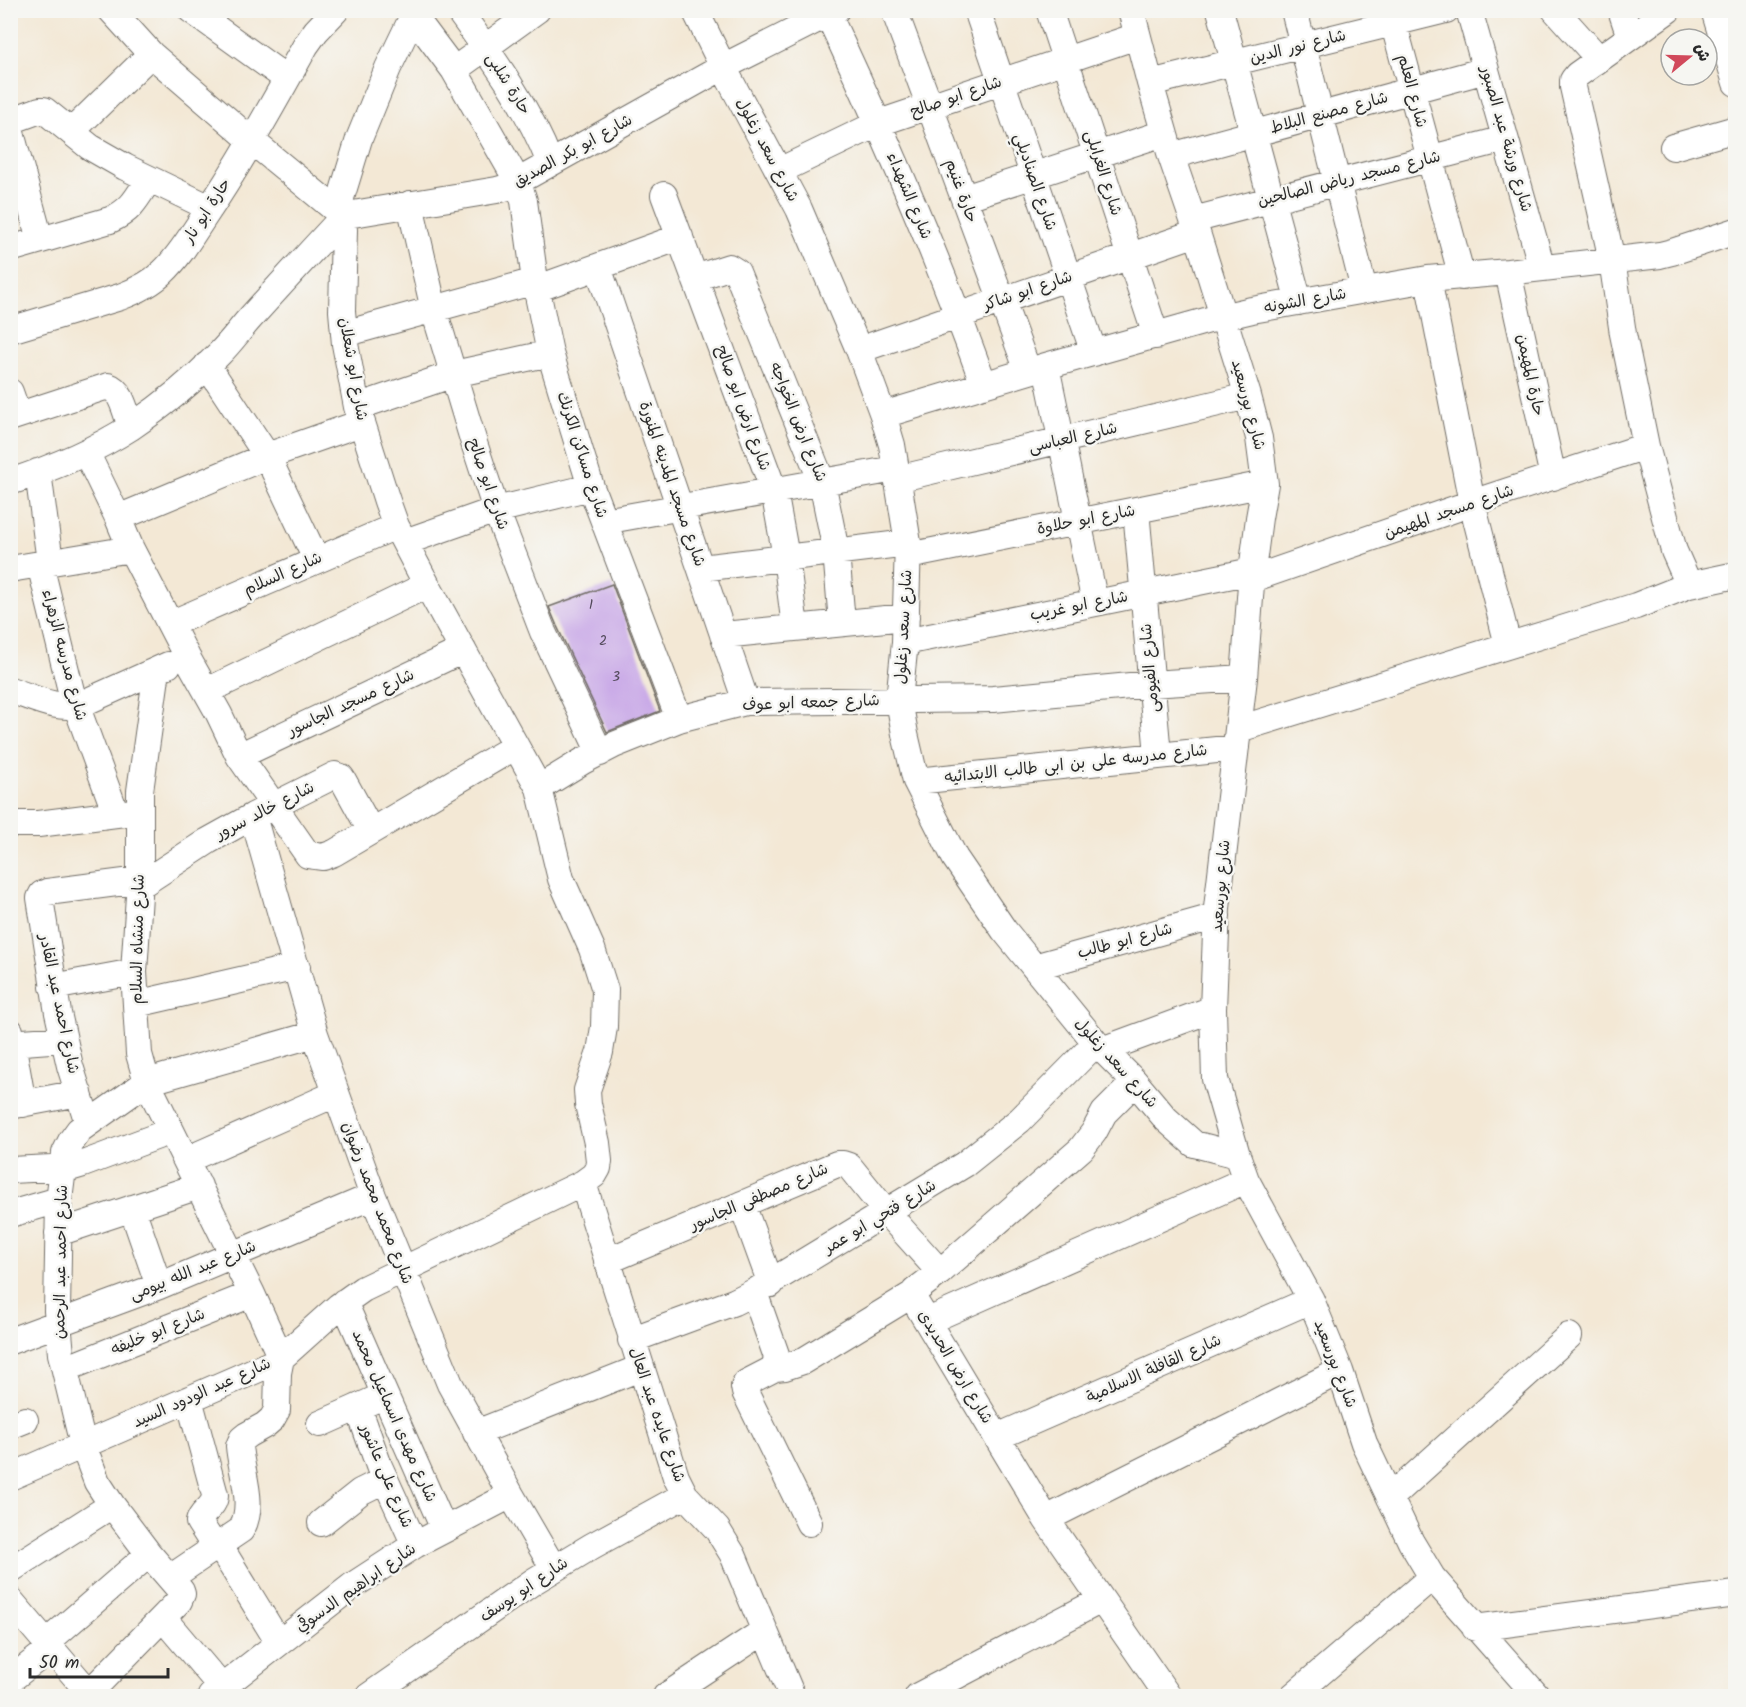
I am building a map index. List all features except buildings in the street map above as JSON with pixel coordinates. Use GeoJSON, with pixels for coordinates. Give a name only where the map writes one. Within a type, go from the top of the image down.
{"type":"FeatureCollection","features":[{"type":"Feature","properties":{"kind":"street"},"geometry":{"type":"LineString","coordinates":[[111,10],[151,54],[340,215]]}},
{"type":"Feature","properties":{"kind":"street"},"geometry":{"type":"LineString","coordinates":[[191,10],[287,80]]}},
{"type":"Feature","properties":{"kind":"street","name":"حارة ابو نار"},"geometry":{"type":"LineString","coordinates":[[10,330],[135,291],[150,283],[174,261],[252,141],[316,31],[336,10]]}},
{"type":"Feature","properties":{"kind":"street","name":"حارة شلبى"},"geometry":{"type":"LineString","coordinates":[[458,10],[486,48],[535,128],[550,163]]}},
{"type":"Feature","properties":{"kind":"street"},"geometry":{"type":"LineString","coordinates":[[454,70],[537,10]]}},
{"type":"Feature","properties":{"kind":"street","name":"شارع سعد زغلول"},"geometry":{"type":"LineString","coordinates":[[695,10],[799,209],[859,350],[892,445],[908,549],[899,700],[904,734],[916,781],[955,858],[1004,930],[1099,1046],[1135,1082],[1166,1119],[1194,1144],[1237,1155]]}},
{"type":"Feature","properties":{"kind":"street","name":"حارة غنيم"},"geometry":{"type":"LineString","coordinates":[[894,10],[1002,301],[1037,368],[1062,440],[1095,603]]}},
{"type":"Feature","properties":{"kind":"street","name":"شارع الصناديلي"},"geometry":{"type":"LineString","coordinates":[[977,10],[1094,352]]}},
{"type":"Feature","properties":{"kind":"street","name":"شارع الغرابلى"},"geometry":{"type":"LineString","coordinates":[[1049,10],[1156,336]]}},
{"type":"Feature","properties":{"kind":"street","name":"شارع بورسعيد"},"geometry":{"type":"LineString","coordinates":[[1131,10],[1168,145],[1248,396],[1259,438],[1265,484],[1252,575],[1244,678],[1217,916],[1213,1009],[1215,1079],[1246,1180],[1311,1300],[1340,1371],[1364,1443],[1410,1542],[1432,1577],[1533,1695]]}},
{"type":"Feature","properties":{"kind":"street"},"geometry":{"type":"LineString","coordinates":[[1220,10],[1299,302]]}},
{"type":"Feature","properties":{"kind":"street"},"geometry":{"type":"LineString","coordinates":[[1294,10],[1364,291]]}},
{"type":"Feature","properties":{"kind":"street","name":"شارع نور الدين"},"geometry":{"type":"LineString","coordinates":[[1150,83],[1303,46],[1391,17],[1446,10]]}},
{"type":"Feature","properties":{"kind":"street","name":"شارع ورشة عبد الصبور"},"geometry":{"type":"LineString","coordinates":[[1469,10],[1542,268]]}},
{"type":"Feature","properties":{"kind":"street"},"geometry":{"type":"LineString","coordinates":[[1555,10],[1599,59]]}},
{"type":"Feature","properties":{"kind":"street"},"geometry":{"type":"LineString","coordinates":[[1621,10],[1630,37]]}},
{"type":"Feature","properties":{"kind":"street"},"geometry":{"type":"LineString","coordinates":[[1668,10],[1577,75],[1573,80],[1573,87],[1612,260],[1623,334],[1646,446],[1674,551],[1689,585]]}},
{"type":"Feature","properties":{"kind":"street","name":"شارع ابو بكر الصديق"},"geometry":{"type":"LineString","coordinates":[[340,215],[497,190],[518,182],[723,67],[830,12]]}},
{"type":"Feature","properties":{"kind":"street","name":"شارع الشهداء"},"geometry":{"type":"LineString","coordinates":[[830,12],[959,315],[984,385]]}},
{"type":"Feature","properties":{"kind":"street"},"geometry":{"type":"LineString","coordinates":[[10,482],[51,468],[131,427],[190,381],[220,353],[340,215],[363,129],[411,13]]}},
{"type":"Feature","properties":{"kind":"street","name":"شارع مساكن الكرنك"},"geometry":{"type":"LineString","coordinates":[[411,13],[454,70],[518,182],[524,201],[536,285],[550,353],[591,487],[679,719]]}},
{"type":"Feature","properties":{"kind":"street"},"geometry":{"type":"LineString","coordinates":[[1722,16],[1736,83]]}},
{"type":"Feature","properties":{"kind":"street","name":"شارع العلم"},"geometry":{"type":"LineString","coordinates":[[1391,17],[1462,277]]}},
{"type":"Feature","properties":{"kind":"street","name":"شارع ابو صالح"},"geometry":{"type":"LineString","coordinates":[[779,171],[879,123],[1137,36]]}},
{"type":"Feature","properties":{"kind":"street"},"geometry":{"type":"LineString","coordinates":[[71,132],[151,54]]}},
{"type":"Feature","properties":{"kind":"street","name":"شارع مصنع البلاط"},"geometry":{"type":"LineString","coordinates":[[964,198],[1097,155],[1253,134],[1486,70]]}},
{"type":"Feature","properties":{"kind":"street"},"geometry":{"type":"LineString","coordinates":[[10,122],[44,110],[90,147],[210,208]]}},
{"type":"Feature","properties":{"kind":"street"},"geometry":{"type":"LineString","coordinates":[[10,129],[40,240]]}},
{"type":"Feature","properties":{"kind":"street"},"geometry":{"type":"LineString","coordinates":[[1673,147],[1736,129]]}},
{"type":"Feature","properties":{"kind":"street","name":"شارع مسجد رياض الصالحين"},"geometry":{"type":"LineString","coordinates":[[1195,226],[1271,199],[1505,139]]}},
{"type":"Feature","properties":{"kind":"street"},"geometry":{"type":"LineString","coordinates":[[10,249],[110,220],[122,214],[132,206],[149,179]]}},
{"type":"Feature","properties":{"kind":"street","name":"شارع ارض ابو صالح"},"geometry":{"type":"LineString","coordinates":[[664,195],[774,491],[795,627]]}},
{"type":"Feature","properties":{"kind":"street","name":"شارع ابو صالح"},"geometry":{"type":"LineString","coordinates":[[410,204],[434,310],[496,510],[543,632],[600,753]]}},
{"type":"Feature","properties":{"kind":"street","name":"شارع ابو شعلان"},"geometry":{"type":"LineString","coordinates":[[340,215],[344,230],[342,311],[344,334],[359,415],[401,534],[540,788],[561,879],[592,949],[605,990],[604,1027],[600,1052],[587,1090],[599,1161],[594,1174],[583,1183]]}},
{"type":"Feature","properties":{"kind":"street","name":"شارع ابو شاكر"},"geometry":{"type":"LineString","coordinates":[[859,350],[1130,256],[1195,226]]}},
{"type":"Feature","properties":{"kind":"street","name":"شارع الشونه"},"geometry":{"type":"LineString","coordinates":[[883,415],[1037,368],[1223,317],[1428,279],[1508,272],[1672,252],[1736,231]]}},
{"type":"Feature","properties":{"kind":"street"},"geometry":{"type":"LineString","coordinates":[[344,334],[536,285],[598,267],[680,237]]}},
{"type":"Feature","properties":{"kind":"street","name":"شارع مسجد المدينه المنورة"},"geometry":{"type":"LineString","coordinates":[[598,267],[746,702]]}},
{"type":"Feature","properties":{"kind":"street","name":"شارع ارض الخواجه"},"geometry":{"type":"LineString","coordinates":[[695,278],[729,267],[736,272],[822,482],[836,551],[842,623]]}},
{"type":"Feature","properties":{"kind":"street","name":"حارة المهيمن"},"geometry":{"type":"LineString","coordinates":[[1508,272],[1552,477]]}},
{"type":"Feature","properties":{"kind":"street"},"geometry":{"type":"LineString","coordinates":[[1428,279],[1472,503],[1508,645]]}},
{"type":"Feature","properties":{"kind":"street"},"geometry":{"type":"LineString","coordinates":[[118,518],[454,374],[550,353]]}},
{"type":"Feature","properties":{"kind":"street"},"geometry":{"type":"LineString","coordinates":[[207,365],[267,456],[316,559]]}},
{"type":"Feature","properties":{"kind":"street"},"geometry":{"type":"LineString","coordinates":[[13,408],[108,386],[117,390],[131,427]]}},
{"type":"Feature","properties":{"kind":"street","name":"شارع العباسى"},"geometry":{"type":"LineString","coordinates":[[604,521],[822,482],[896,474],[1062,440],[1248,396]]}},
{"type":"Feature","properties":{"kind":"street","name":"شارع مسجد المهيمن"},"geometry":{"type":"LineString","coordinates":[[1252,575],[1646,446]]}},
{"type":"Feature","properties":{"kind":"street"},"geometry":{"type":"LineString","coordinates":[[86,452],[131,549],[240,756],[264,811],[308,855],[323,857],[334,853],[516,746]]}},
{"type":"Feature","properties":{"kind":"street","name":"شارع مدرسه الزهراء"},"geometry":{"type":"LineString","coordinates":[[38,472],[45,563],[67,676],[75,705],[128,813]]}},
{"type":"Feature","properties":{"kind":"street","name":"شارع ابو حلاوة"},"geometry":{"type":"LineString","coordinates":[[908,549],[1078,522],[1265,484]]}},
{"type":"Feature","properties":{"kind":"street","name":"شارع السلام"},"geometry":{"type":"LineString","coordinates":[[170,624],[316,559],[401,534],[591,487]]}},
{"type":"Feature","properties":{"kind":"street","name":"شارع الفيومى"},"geometry":{"type":"LineString","coordinates":[[1136,510],[1158,755]]}},
{"type":"Feature","properties":{"kind":"street"},"geometry":{"type":"LineString","coordinates":[[10,569],[131,549]]}},
{"type":"Feature","properties":{"kind":"street"},"geometry":{"type":"LineString","coordinates":[[701,568],[836,551],[908,549]]}},
{"type":"Feature","properties":{"kind":"street","name":"شارع ابو غريب"},"geometry":{"type":"LineString","coordinates":[[723,635],[842,623],[905,629],[1095,603],[1252,575]]}},
{"type":"Feature","properties":{"kind":"street","name":"شارع مدرسه على بن ابى طالب الابتدائيه"},"geometry":{"type":"LineString","coordinates":[[916,781],[1158,755],[1237,738],[1508,645],[1636,606],[1689,585],[1736,575]]}},
{"type":"Feature","properties":{"kind":"street"},"geometry":{"type":"LineString","coordinates":[[207,691],[427,585]]}},
{"type":"Feature","properties":{"kind":"street","name":"شارع مسجد الجاسور"},"geometry":{"type":"LineString","coordinates":[[240,756],[463,650]]}},
{"type":"Feature","properties":{"kind":"street"},"geometry":{"type":"LineString","coordinates":[[10,690],[57,705],[75,705],[187,657]]}},
{"type":"Feature","properties":{"kind":"street","name":"شارع منشاه السلام"},"geometry":{"type":"LineString","coordinates":[[157,670],[140,791],[128,813],[140,883],[134,972],[140,1054],[147,1082],[252,1294],[281,1358]]}},
{"type":"Feature","properties":{"kind":"street","name":"شارع جمعه ابو عوف"},"geometry":{"type":"LineString","coordinates":[[540,788],[614,746],[679,719],[746,702],[993,699],[1244,678]]}},
{"type":"Feature","properties":{"kind":"street","name":"شارع خالد سرور"},"geometry":{"type":"LineString","coordinates":[[140,883],[208,841],[333,777],[338,776],[343,780],[371,831]]}},
{"type":"Feature","properties":{"kind":"street","name":"شارع محمد محمد رضوان"},"geometry":{"type":"LineString","coordinates":[[264,811],[297,967],[315,1034],[373,1196],[450,1384],[554,1569]]}},
{"type":"Feature","properties":{"kind":"street"},"geometry":{"type":"LineString","coordinates":[[10,824],[38,824],[128,813]]}},
{"type":"Feature","properties":{"kind":"street","name":"شارع احمد عبد القادر"},"geometry":{"type":"LineString","coordinates":[[88,1123],[63,1039],[40,904],[42,894],[52,891],[140,883]]}},
{"type":"Feature","properties":{"kind":"street","name":"شارع ابو طالب"},"geometry":{"type":"LineString","coordinates":[[1034,966],[1217,916]]}},
{"type":"Feature","properties":{"kind":"street"},"geometry":{"type":"LineString","coordinates":[[136,1004],[297,967]]}},
{"type":"Feature","properties":{"kind":"street"},"geometry":{"type":"LineString","coordinates":[[53,987],[134,972]]}},
{"type":"Feature","properties":{"kind":"street"},"geometry":{"type":"LineString","coordinates":[[1099,1046],[1213,1009]]}},
{"type":"Feature","properties":{"kind":"street","name":"شارع احمد عبد الرحمن"},"geometry":{"type":"LineString","coordinates":[[174,1583],[112,1505],[97,1482],[83,1444],[57,1324],[59,1200],[65,1153],[79,1130],[147,1082],[315,1034]]}},
{"type":"Feature","properties":{"kind":"street"},"geometry":{"type":"LineString","coordinates":[[63,1039],[11,1039],[17,1105],[79,1093]]}},
{"type":"Feature","properties":{"kind":"street","name":"شارع فتحي ابو عمر"},"geometry":{"type":"LineString","coordinates":[[632,1340],[734,1302],[762,1288],[965,1164],[1020,1120],[1099,1046]]}},
{"type":"Feature","properties":{"kind":"street","name":"شارع ارض الحديدى"},"geometry":{"type":"LineString","coordinates":[[1135,1082],[1104,1113],[1094,1132],[1081,1149],[913,1294],[913,1298],[1046,1519],[1168,1696]]}},
{"type":"Feature","properties":{"kind":"street"},"geometry":{"type":"LineString","coordinates":[[186,1160],[335,1094]]}},
{"type":"Feature","properties":{"kind":"street"},"geometry":{"type":"LineString","coordinates":[[10,1170],[74,1167],[171,1131]]}},
{"type":"Feature","properties":{"kind":"street","name":"شارع مصطفى الجاسور"},"geometry":{"type":"LineString","coordinates":[[607,1261],[837,1164],[843,1164],[849,1166],[940,1272]]}},
{"type":"Feature","properties":{"kind":"street"},"geometry":{"type":"LineString","coordinates":[[928,1322],[1246,1180]]}},
{"type":"Feature","properties":{"kind":"street","name":"شارع عايده عبد العال"},"geometry":{"type":"LineString","coordinates":[[583,1183],[676,1477],[685,1495],[707,1517],[733,1555],[792,1696]]}},
{"type":"Feature","properties":{"kind":"street","name":"شارع عبد الودود السيد"},"geometry":{"type":"LineString","coordinates":[[10,1477],[258,1370],[281,1358],[363,1288],[583,1183]]}},
{"type":"Feature","properties":{"kind":"street"},"geometry":{"type":"LineString","coordinates":[[58,1233],[199,1186]]}},
{"type":"Feature","properties":{"kind":"street","name":"شارع عبد الله بيومى"},"geometry":{"type":"LineString","coordinates":[[10,1341],[159,1286],[373,1196]]}},
{"type":"Feature","properties":{"kind":"street"},"geometry":{"type":"LineString","coordinates":[[10,1214],[59,1200]]}},
{"type":"Feature","properties":{"kind":"street"},"geometry":{"type":"LineString","coordinates":[[742,1204],[778,1360],[776,1368]]}},
{"type":"Feature","properties":{"kind":"street"},"geometry":{"type":"LineString","coordinates":[[132,1208],[159,1286]]}},
{"type":"Feature","properties":{"kind":"street","name":"شارع ابو خليفه"},"geometry":{"type":"LineString","coordinates":[[65,1369],[252,1294]]}},
{"type":"Feature","properties":{"kind":"street"},"geometry":{"type":"LineString","coordinates":[[809,1523],[744,1387],[746,1383],[776,1368],[803,1361],[913,1294]]}},
{"type":"Feature","properties":{"kind":"street","name":"شارع القافلة الاسلامية"},"geometry":{"type":"LineString","coordinates":[[997,1437],[1311,1300]]}},
{"type":"Feature","properties":{"kind":"street","name":"شارع مهدى اسماعيل محمد"},"geometry":{"type":"LineString","coordinates":[[344,1302],[444,1529]]}},
{"type":"Feature","properties":{"kind":"street"},"geometry":{"type":"LineString","coordinates":[[1390,1498],[1569,1336]]}},
{"type":"Feature","properties":{"kind":"street"},"geometry":{"type":"LineString","coordinates":[[10,1600],[90,1695],[181,1598],[181,1591],[174,1583],[217,1546],[241,1530],[249,1509],[239,1446],[242,1439],[272,1419],[277,1410],[278,1373],[281,1358]]}},
{"type":"Feature","properties":{"kind":"street"},"geometry":{"type":"LineString","coordinates":[[476,1433],[640,1368]]}},
{"type":"Feature","properties":{"kind":"street"},"geometry":{"type":"LineString","coordinates":[[1046,1519],[1340,1371]]}},
{"type":"Feature","properties":{"kind":"street"},"geometry":{"type":"LineString","coordinates":[[320,1424],[385,1395]]}},
{"type":"Feature","properties":{"kind":"street"},"geometry":{"type":"LineString","coordinates":[[189,1400],[215,1495],[212,1507],[200,1517],[199,1522],[279,1643]]}},
{"type":"Feature","properties":{"kind":"street","name":"شارع على عاشور"},"geometry":{"type":"LineString","coordinates":[[358,1407],[384,1480],[415,1545]]}},
{"type":"Feature","properties":{"kind":"street"},"geometry":{"type":"LineString","coordinates":[[321,1523],[360,1492],[384,1480]]}},
{"type":"Feature","properties":{"kind":"street","name":"شارع ابو يوسف"},"geometry":{"type":"LineString","coordinates":[[369,1696],[554,1569],[685,1495]]}},
{"type":"Feature","properties":{"kind":"street","name":"شارع ابراهيم الدسوقي"},"geometry":{"type":"LineString","coordinates":[[221,1694],[279,1643],[352,1586],[415,1545],[511,1496]]}},
{"type":"Feature","properties":{"kind":"street"},"geometry":{"type":"LineString","coordinates":[[10,1570],[112,1505]]}},
{"type":"Feature","properties":{"kind":"street"},"geometry":{"type":"LineString","coordinates":[[10,1680],[149,1554]]}},
{"type":"Feature","properties":{"kind":"street"},"geometry":{"type":"LineString","coordinates":[[1293,1696],[1432,1577]]}},
{"type":"Feature","properties":{"kind":"street"},"geometry":{"type":"LineString","coordinates":[[1475,1628],[1736,1594]]}},
{"type":"Feature","properties":{"kind":"street"},"geometry":{"type":"LineString","coordinates":[[918,1696],[1101,1600]]}},
{"type":"Feature","properties":{"kind":"street"},"geometry":{"type":"LineString","coordinates":[[163,1618],[221,1694]]}},
{"type":"Feature","properties":{"kind":"street"},"geometry":{"type":"LineString","coordinates":[[666,1696],[765,1631]]}}]}
